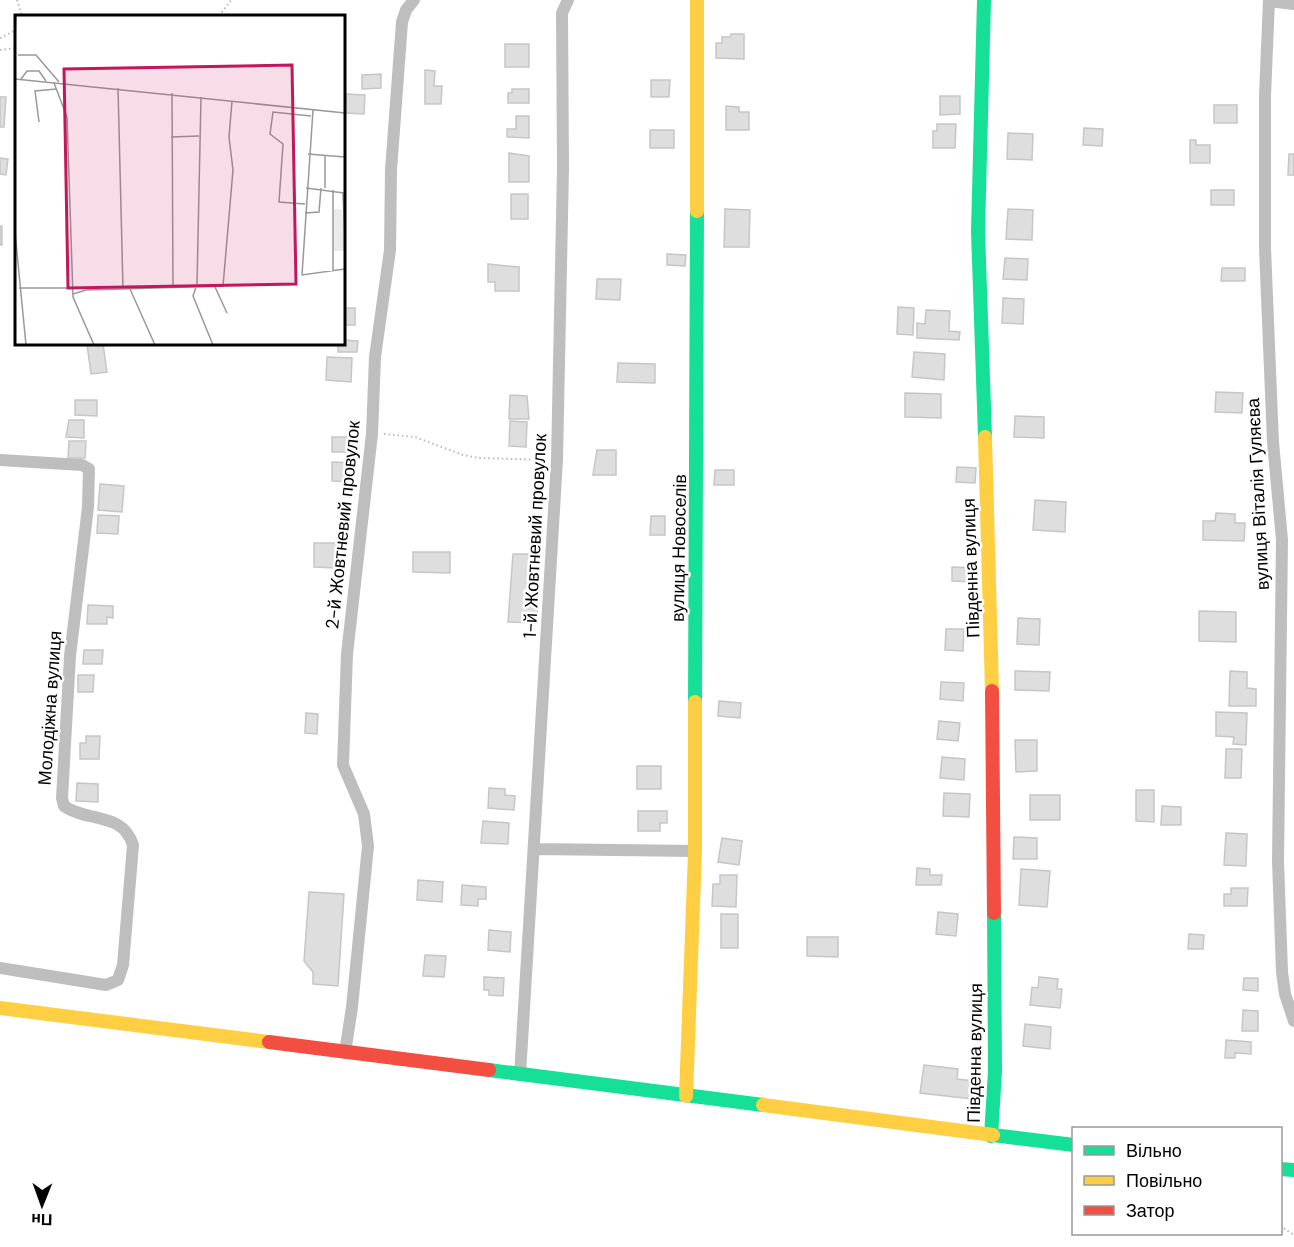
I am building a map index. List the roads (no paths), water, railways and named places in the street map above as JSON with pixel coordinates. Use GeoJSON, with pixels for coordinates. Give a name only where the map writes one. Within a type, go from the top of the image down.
{"type":"FeatureCollection","features":[{"type":"Feature","properties":{"kind":"main road","name":"вулиця Новоселів"},"geometry":{"type":"LineString","coordinates":[[686,1096],[695,851],[697,0]]}},
{"type":"Feature","properties":{"kind":"main road","name":"Південна вулиця"},"geometry":{"type":"LineString","coordinates":[[984,0],[978,231],[992,615],[995,1071],[992,1136]]}},
{"type":"Feature","properties":{"kind":"main road"},"geometry":{"type":"LineString","coordinates":[[0,1008],[1072,1145]]}},
{"type":"Feature","properties":{"kind":"street","name":"2-й Жовтневий провулок"},"geometry":{"type":"LineString","coordinates":[[345,1053],[352,1007],[368,846],[364,814],[343,765],[347,654],[372,434],[375,357],[390,250],[391,170],[402,22],[406,9],[414,0]]}},
{"type":"Feature","properties":{"kind":"street","name":"1-й Жовтневий провулок"},"geometry":{"type":"LineString","coordinates":[[520,1075],[557,460],[563,169],[562,13],[568,0]]}},
{"type":"Feature","properties":{"kind":"street"},"geometry":{"type":"LineString","coordinates":[[1269,1],[1294,4]]}},
{"type":"Feature","properties":{"kind":"street","name":"вулиця Віталія Гуляєва"},"geometry":{"type":"LineString","coordinates":[[1269,1],[1265,96],[1265,248],[1273,442],[1281,540],[1278,861],[1284,994],[1294,1022]]}},
{"type":"Feature","properties":{"kind":"street","name":"Молодіжна вулиця"},"geometry":{"type":"LineString","coordinates":[[0,460],[82,465],[89,469],[88,507],[70,656],[62,798],[64,806],[72,812],[116,822],[130,835],[134,845],[123,965],[118,980],[106,986],[0,968]]}},
{"type":"Feature","properties":{"kind":"street"},"geometry":{"type":"LineString","coordinates":[[535,849],[695,851]]}}]}
